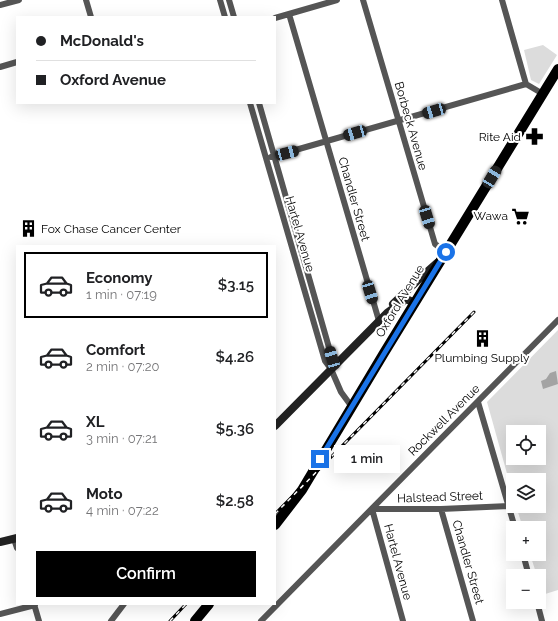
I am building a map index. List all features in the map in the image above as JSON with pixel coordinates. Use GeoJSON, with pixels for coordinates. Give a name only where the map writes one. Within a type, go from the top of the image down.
{"type":"FeatureCollection","features":[{"type":"Feature","properties":{"kind":"main road","name":"Oxford Avenue"},"geometry":{"type":"LineString","coordinates":[[276,524],[302,490],[558,69]]}},
{"type":"Feature","properties":{"kind":"main road"},"geometry":{"type":"LineString","coordinates":[[276,425],[379,321],[398,299],[444,256]]}},
{"type":"Feature","properties":{"kind":"main road"},"geometry":{"type":"LineString","coordinates":[[387,312],[404,300],[415,303]]}},
{"type":"Feature","properties":{"kind":"main road"},"geometry":{"type":"LineString","coordinates":[[0,542],[16,539]]}},
{"type":"Feature","properties":{"kind":"main road"},"geometry":{"type":"LineString","coordinates":[[195,621],[208,605]]}},
{"type":"Feature","properties":{"kind":"street"},"geometry":{"type":"LineString","coordinates":[[0,5],[19,0]]}},
{"type":"Feature","properties":{"kind":"street"},"geometry":{"type":"LineString","coordinates":[[86,0],[91,16]]}},
{"type":"Feature","properties":{"kind":"street"},"geometry":{"type":"LineString","coordinates":[[220,0],[225,16]]}},
{"type":"Feature","properties":{"kind":"street"},"geometry":{"type":"LineString","coordinates":[[229,0],[234,16]]}},
{"type":"Feature","properties":{"kind":"street"},"geometry":{"type":"LineString","coordinates":[[276,18],[337,0]]}},
{"type":"Feature","properties":{"kind":"street","name":"Borbeck Avenue"},"geometry":{"type":"LineString","coordinates":[[363,0],[435,244],[444,256]]}},
{"type":"Feature","properties":{"kind":"street"},"geometry":{"type":"LineString","coordinates":[[502,0],[526,84],[543,94]]}},
{"type":"Feature","properties":{"kind":"street","name":"Chandler Street"},"geometry":{"type":"LineString","coordinates":[[289,14],[379,321]]}},
{"type":"Feature","properties":{"kind":"street"},"geometry":{"type":"LineString","coordinates":[[0,67],[16,62]]}},
{"type":"Feature","properties":{"kind":"street"},"geometry":{"type":"LineString","coordinates":[[267,158],[526,84]]}},
{"type":"Feature","properties":{"kind":"street","name":"Hartel Avenue"},"geometry":{"type":"LineString","coordinates":[[250,104],[267,158],[324,362],[331,369],[341,392],[352,406]]}},
{"type":"Feature","properties":{"kind":"street","name":"Hartel Avenue"},"geometry":{"type":"LineString","coordinates":[[259,104],[332,358],[331,369]]}},
{"type":"Feature","properties":{"kind":"street","name":"Rockwell Avenue"},"geometry":{"type":"LineString","coordinates":[[261,621],[558,320]]}},
{"type":"Feature","properties":{"kind":"street"},"geometry":{"type":"LineString","coordinates":[[478,402],[506,496]]}},
{"type":"Feature","properties":{"kind":"street","name":"Halstead Street"},"geometry":{"type":"LineString","coordinates":[[372,509],[441,509],[506,506]]}},
{"type":"Feature","properties":{"kind":"street","name":"Hartel Avenue"},"geometry":{"type":"LineString","coordinates":[[372,509],[401,620]]}},
{"type":"Feature","properties":{"kind":"street","name":"Chandler Street"},"geometry":{"type":"LineString","coordinates":[[441,509],[473,621]]}},
{"type":"Feature","properties":{"kind":"street"},"geometry":{"type":"LineString","coordinates":[[0,614],[31,605]]}},
{"type":"Feature","properties":{"kind":"street"},"geometry":{"type":"LineString","coordinates":[[34,605],[40,621]]}},
{"type":"Feature","properties":{"kind":"street"},"geometry":{"type":"LineString","coordinates":[[111,621],[120,605]]}},
{"type":"Feature","properties":{"kind":"street"},"geometry":{"type":"LineString","coordinates":[[539,609],[542,621]]}},
{"type":"Feature","properties":{"kind":"shaded area"},"geometry":{"type":"Polygon","coordinates":[[[543,45],[557,55],[539,84],[531,80],[524,50],[543,45]]]}},
{"type":"Feature","properties":{"kind":"shaded area"},"geometry":{"type":"Polygon","coordinates":[[[558,330],[558,590],[546,594],[546,569],[535,569],[532,561],[546,561],[546,521],[521,521],[518,513],[546,513],[546,473],[507,473],[487,402],[558,330]]]}},
{"type":"Feature","properties":{"kind":"shaded area"},"geometry":{"type":"Polygon","coordinates":[[[556,371],[558,384],[543,389],[541,381],[546,379],[550,373],[556,371]]]}},
{"type":"Feature","properties":{"kind":"railway"},"geometry":{"type":"LineString","coordinates":[[276,513],[474,312]]}},
{"type":"Feature","properties":{"kind":"railway"},"geometry":{"type":"LineString","coordinates":[[170,621],[185,605]]}},
{"type":"Feature","properties":{"kind":"place","name":"Rite Aid"},"geometry":{"type":"Point","coordinates":[534,137]}},
{"type":"Feature","properties":{"kind":"place","name":"Wawa"},"geometry":{"type":"Point","coordinates":[521,216]}},
{"type":"Feature","properties":{"kind":"place","name":"Fox Chase Cancer Center"},"geometry":{"type":"Point","coordinates":[28,229]}},
{"type":"Feature","properties":{"kind":"place","name":"Plumbing Supply"},"geometry":{"type":"Point","coordinates":[482,339]}},
{"type":"Feature","properties":{"kind":"route"},"geometry":{"type":"LineString","coordinates":[[320,459],[446,252]]}}]}
